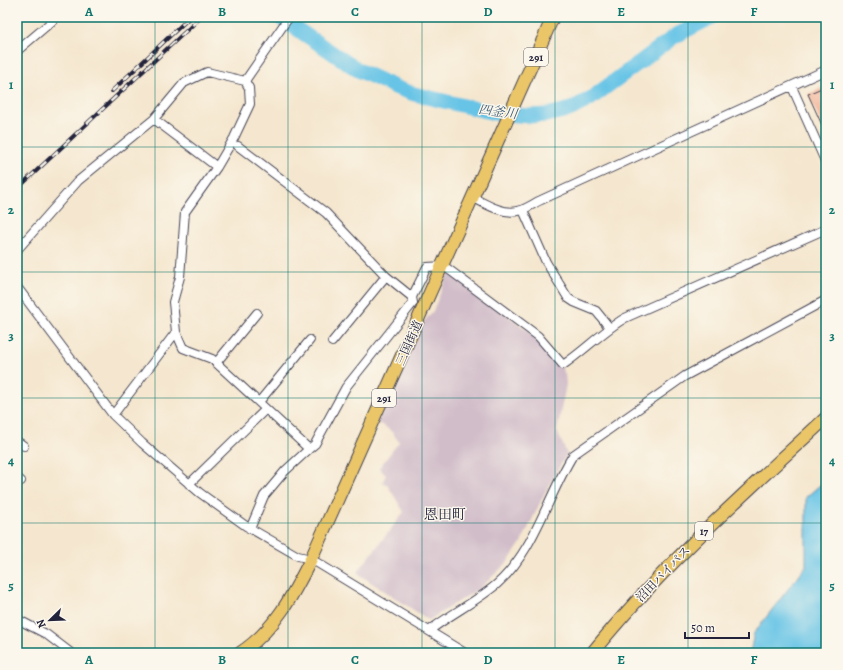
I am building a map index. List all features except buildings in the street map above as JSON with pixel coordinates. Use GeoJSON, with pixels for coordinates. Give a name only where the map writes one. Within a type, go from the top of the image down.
{"type":"FeatureCollection","features":[{"type":"Feature","properties":{"kind":"highway","name":"三国街道"},"geometry":{"type":"LineString","coordinates":[[240,653],[263,634],[280,615],[311,559],[444,266],[553,17]]}},
{"type":"Feature","properties":{"kind":"highway","name":"沼田バイパス"},"geometry":{"type":"LineString","coordinates":[[592,653],[623,616],[702,533],[826,418]]}},
{"type":"Feature","properties":{"kind":"street"},"geometry":{"type":"LineString","coordinates":[[17,51],[58,17]]}},
{"type":"Feature","properties":{"kind":"street"},"geometry":{"type":"LineString","coordinates":[[245,81],[289,18]]}},
{"type":"Feature","properties":{"kind":"street"},"geometry":{"type":"LineString","coordinates":[[474,198],[501,210],[515,212],[523,210],[541,200],[792,87],[826,70]]}},
{"type":"Feature","properties":{"kind":"street"},"geometry":{"type":"LineString","coordinates":[[17,250],[78,181],[154,119],[184,83],[206,72],[245,81],[249,88],[250,104],[234,138],[217,167],[185,212],[180,277],[173,302],[176,332],[183,348],[212,359],[309,449]]}},
{"type":"Feature","properties":{"kind":"street"},"geometry":{"type":"LineString","coordinates":[[792,87],[826,163]]}},
{"type":"Feature","properties":{"kind":"street"},"geometry":{"type":"LineString","coordinates":[[154,119],[217,167]]}},
{"type":"Feature","properties":{"kind":"street"},"geometry":{"type":"LineString","coordinates":[[238,146],[326,213],[386,276],[412,297]]}},
{"type":"Feature","properties":{"kind":"street"},"geometry":{"type":"LineString","coordinates":[[523,210],[546,262],[568,298],[596,311],[609,327]]}},
{"type":"Feature","properties":{"kind":"street"},"geometry":{"type":"LineString","coordinates":[[250,529],[264,496],[286,471],[315,444],[346,387],[413,303],[412,297],[427,267],[444,266],[538,336],[563,365],[582,352],[609,327],[625,318],[826,229]]}},
{"type":"Feature","properties":{"kind":"street"},"geometry":{"type":"LineString","coordinates":[[332,342],[386,276]]}},
{"type":"Feature","properties":{"kind":"street"},"geometry":{"type":"LineString","coordinates":[[17,287],[113,415],[142,443],[189,484],[250,529],[298,556],[311,559],[465,653]]}},
{"type":"Feature","properties":{"kind":"street"},"geometry":{"type":"LineString","coordinates":[[428,631],[482,596],[508,572],[527,547],[562,474],[573,456],[685,376],[826,300]]}},
{"type":"Feature","properties":{"kind":"street"},"geometry":{"type":"LineString","coordinates":[[216,363],[257,313]]}},
{"type":"Feature","properties":{"kind":"street"},"geometry":{"type":"LineString","coordinates":[[113,415],[176,332]]}},
{"type":"Feature","properties":{"kind":"street"},"geometry":{"type":"LineString","coordinates":[[259,402],[310,340]]}},
{"type":"Feature","properties":{"kind":"street"},"geometry":{"type":"LineString","coordinates":[[189,484],[266,409]]}},
{"type":"Feature","properties":{"kind":"street"},"geometry":{"type":"LineString","coordinates":[[17,441],[24,446]]}},
{"type":"Feature","properties":{"kind":"street"},"geometry":{"type":"LineString","coordinates":[[17,619],[46,634],[71,653]]}},
{"type":"Feature","properties":{"kind":"shaded area"},"geometry":{"type":"Polygon","coordinates":[[[449,271],[536,337],[560,365],[565,374],[566,384],[557,431],[567,454],[548,486],[521,543],[507,563],[480,588],[429,620],[357,573],[404,512],[387,484],[382,483],[386,475],[379,468],[399,442],[392,432],[383,425],[377,424],[418,329],[433,311],[449,271]]]}},
{"type":"Feature","properties":{"kind":"water"},"geometry":{"type":"Polygon","coordinates":[[[826,480],[826,653],[750,653],[754,633],[806,566],[806,497],[826,480]]]}},
{"type":"Feature","properties":{"kind":"waterway","name":"四釜川"},"geometry":{"type":"LineString","coordinates":[[279,17],[358,70],[397,88],[414,94],[494,113],[529,116],[547,115],[571,109],[590,99],[675,36],[712,17]]}},
{"type":"Feature","properties":{"kind":"railway"},"geometry":{"type":"LineString","coordinates":[[112,91],[190,17]]}},
{"type":"Feature","properties":{"kind":"railway"},"geometry":{"type":"LineString","coordinates":[[17,189],[201,17]]}},
{"type":"Feature","properties":{"kind":"district","name":"恩田町"},"geometry":{"type":"Point","coordinates":[445,514]}}]}
